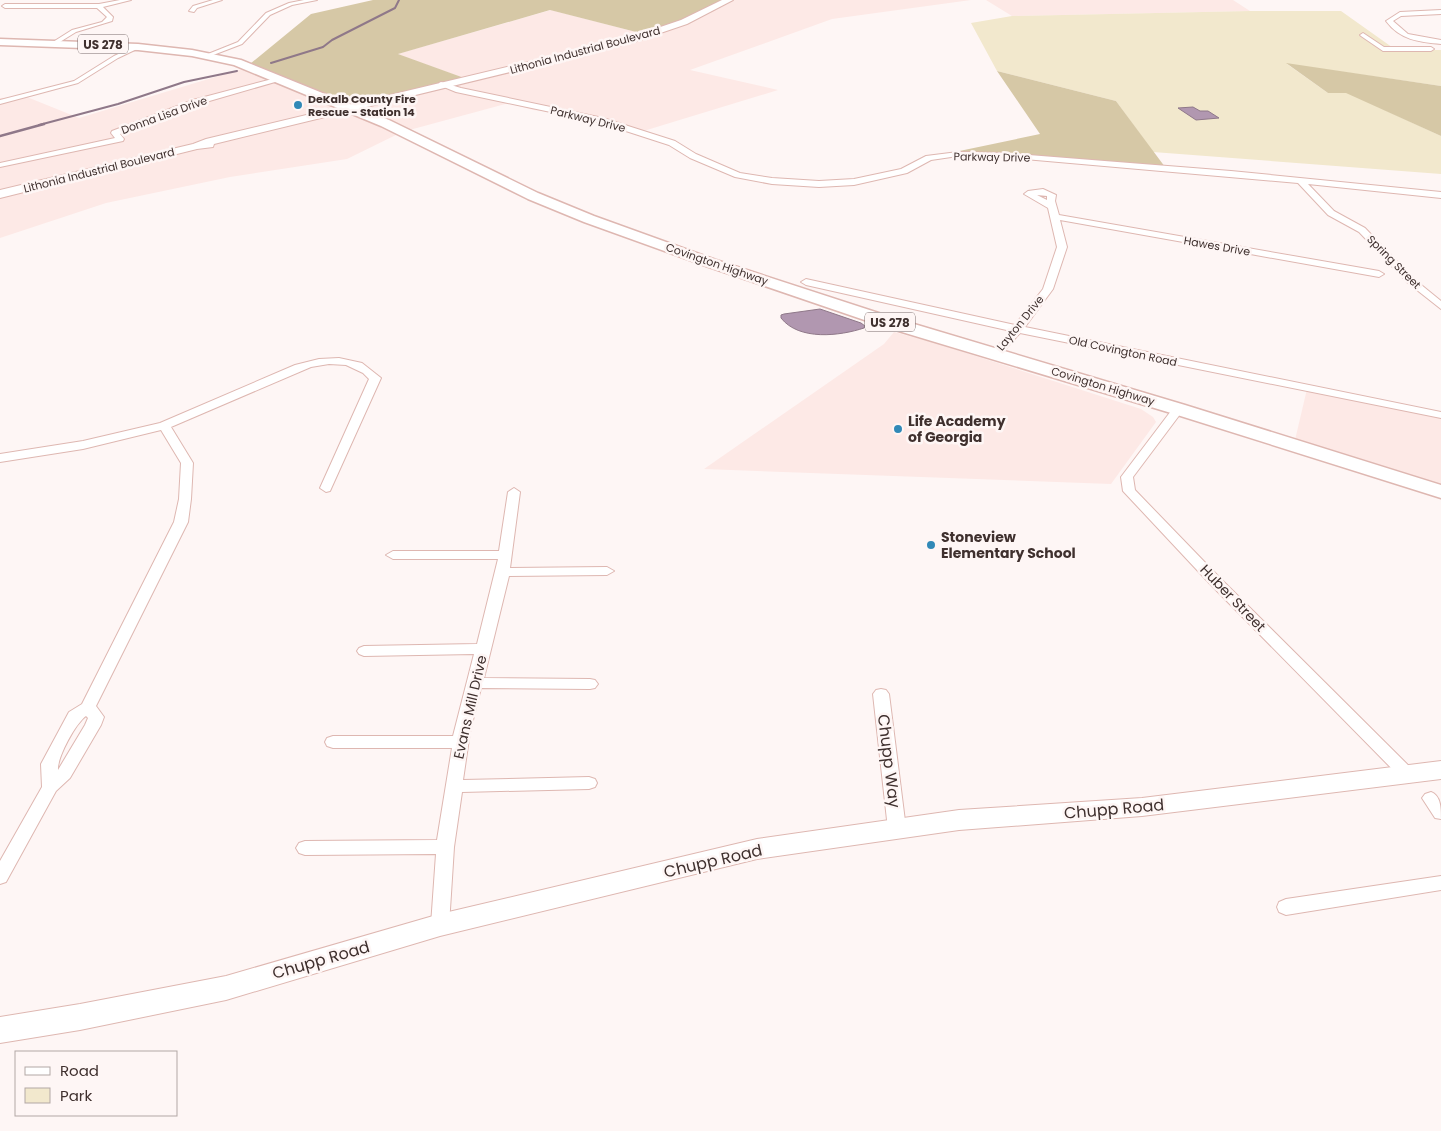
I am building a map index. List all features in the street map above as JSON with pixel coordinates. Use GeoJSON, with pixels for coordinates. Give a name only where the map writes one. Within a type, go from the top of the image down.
{"type":"FeatureCollection","features":[{"type":"Feature","properties":{"kind":"main road","name":"Lithonia Industrial Boulevard"},"geometry":{"type":"LineString","coordinates":[[0,194],[197,146],[206,142],[491,76],[495,73],[609,46],[668,28],[729,0]]}},
{"type":"Feature","properties":{"kind":"main road","name":"Covington Highway"},"geometry":{"type":"LineString","coordinates":[[0,42],[138,47],[237,62],[385,122],[533,196],[711,263],[995,354],[1178,409],[1441,492]]}},
{"type":"Feature","properties":{"kind":"main road","name":"Chupp Road"},"geometry":{"type":"LineString","coordinates":[[0,1030],[80,1017],[226,988],[440,925],[757,849],[959,820],[1142,807],[1441,770]]}},
{"type":"Feature","properties":{"kind":"street"},"geometry":{"type":"LineString","coordinates":[[5,6],[99,6],[128,0]]}},
{"type":"Feature","properties":{"kind":"street"},"geometry":{"type":"LineString","coordinates":[[192,11],[195,8],[219,0]]}},
{"type":"Feature","properties":{"kind":"street"},"geometry":{"type":"LineString","coordinates":[[206,56],[240,43],[268,14],[291,4],[314,0]]}},
{"type":"Feature","properties":{"kind":"street"},"geometry":{"type":"LineString","coordinates":[[55,43],[74,31],[110,20],[110,17],[99,6]]}},
{"type":"Feature","properties":{"kind":"street"},"geometry":{"type":"LineString","coordinates":[[1440,42],[1411,39],[1395,30],[1389,21],[1400,14],[1441,12]]}},
{"type":"Feature","properties":{"kind":"street"},"geometry":{"type":"LineString","coordinates":[[1363,35],[1384,49],[1441,49]]}},
{"type":"Feature","properties":{"kind":"street"},"geometry":{"type":"LineString","coordinates":[[0,102],[76,82],[116,57],[138,47]]}},
{"type":"Feature","properties":{"kind":"street","name":"Donna Lisa Drive"},"geometry":{"type":"LineString","coordinates":[[0,165],[120,139],[115,133],[196,102],[280,79]]}},
{"type":"Feature","properties":{"kind":"street","name":"Parkway Drive"},"geometry":{"type":"LineString","coordinates":[[445,86],[600,120],[672,143],[693,156],[738,174],[778,182],[819,184],[865,180],[904,171],[929,158],[958,154],[1011,156],[1231,173],[1441,195]]}},
{"type":"Feature","properties":{"kind":"street","name":"Spring Street"},"geometry":{"type":"LineString","coordinates":[[1301,181],[1331,213],[1362,230],[1411,281],[1441,306]]}},
{"type":"Feature","properties":{"kind":"street","name":"Layton Drive"},"geometry":{"type":"LineString","coordinates":[[995,354],[1018,329],[1048,289],[1062,247],[1054,212]]}},
{"type":"Feature","properties":{"kind":"street","name":"Hawes Drive"},"geometry":{"type":"LineString","coordinates":[[1054,212],[1379,274]]}},
{"type":"Feature","properties":{"kind":"street","name":"Old Covington Road"},"geometry":{"type":"LineString","coordinates":[[806,282],[1018,329],[1441,416]]}},
{"type":"Feature","properties":{"kind":"street"},"geometry":{"type":"LineString","coordinates":[[0,458],[37,454],[100,442],[164,426],[299,367],[314,362],[335,360],[353,362],[366,369],[375,378],[326,488]]}},
{"type":"Feature","properties":{"kind":"street","name":"Huber Street"},"geometry":{"type":"LineString","coordinates":[[1178,409],[1127,477],[1129,491],[1216,582],[1408,775]]}},
{"type":"Feature","properties":{"kind":"street"},"geometry":{"type":"LineString","coordinates":[[0,877],[50,786],[64,774],[93,725],[96,718],[88,708],[181,522],[185,499],[186,462],[164,426]]}},
{"type":"Feature","properties":{"kind":"street","name":"Evans Mill Drive"},"geometry":{"type":"LineString","coordinates":[[440,925],[444,847],[461,742],[474,683],[503,572],[514,492]]}},
{"type":"Feature","properties":{"kind":"street"},"geometry":{"type":"LineString","coordinates":[[393,555],[505,555]]}},
{"type":"Feature","properties":{"kind":"street"},"geometry":{"type":"LineString","coordinates":[[503,572],[607,571]]}},
{"type":"Feature","properties":{"kind":"street"},"geometry":{"type":"LineString","coordinates":[[364,650],[483,649]]}},
{"type":"Feature","properties":{"kind":"street"},"geometry":{"type":"LineString","coordinates":[[474,683],[590,684]]}},
{"type":"Feature","properties":{"kind":"street","name":"Chupp Way"},"geometry":{"type":"LineString","coordinates":[[880,694],[897,829]]}},
{"type":"Feature","properties":{"kind":"street"},"geometry":{"type":"LineString","coordinates":[[333,742],[461,742]]}},
{"type":"Feature","properties":{"kind":"street"},"geometry":{"type":"LineString","coordinates":[[454,786],[589,783]]}},
{"type":"Feature","properties":{"kind":"street"},"geometry":{"type":"LineString","coordinates":[[1431,798],[1441,814]]}},
{"type":"Feature","properties":{"kind":"street"},"geometry":{"type":"LineString","coordinates":[[305,848],[444,847]]}},
{"type":"Feature","properties":{"kind":"street"},"geometry":{"type":"LineString","coordinates":[[1286,907],[1441,883]]}},
{"type":"Feature","properties":{"kind":"shaded area"},"geometry":{"type":"Polygon","coordinates":[[[373,0],[727,0],[692,19],[644,34],[550,10],[398,54],[467,79],[355,110],[245,68],[311,14],[373,0]]]}},
{"type":"Feature","properties":{"kind":"shaded area"},"geometry":{"type":"Polygon","coordinates":[[[727,0],[971,0],[832,19],[690,70],[778,90],[637,133],[579,115],[533,110],[509,103],[402,132],[347,159],[230,177],[106,203],[0,238],[0,98],[27,97],[79,118],[245,68],[466,79],[397,54],[551,10],[644,34],[727,0]]]}},
{"type":"Feature","properties":{"kind":"shaded area"},"geometry":{"type":"Polygon","coordinates":[[[986,0],[1233,0],[1250,11],[1012,16],[986,0]]]}},
{"type":"Feature","properties":{"kind":"shaded area"},"geometry":{"type":"Polygon","coordinates":[[[1286,63],[1441,86],[1441,136],[1346,93],[1328,93],[1286,63]]]}},
{"type":"Feature","properties":{"kind":"shaded area"},"geometry":{"type":"Polygon","coordinates":[[[997,71],[1116,101],[1165,167],[1126,163],[945,154],[1040,134],[997,71]]]}},
{"type":"Feature","properties":{"kind":"shaded area"},"geometry":{"type":"Polygon","coordinates":[[[1193,107],[1200,111],[1208,111],[1219,118],[1196,120],[1178,108],[1193,107]]]}},
{"type":"Feature","properties":{"kind":"shaded area"},"geometry":{"type":"Polygon","coordinates":[[[820,309],[865,326],[854,331],[820,335],[798,330],[781,318],[781,315],[784,314],[820,309]]]}},
{"type":"Feature","properties":{"kind":"shaded area"},"geometry":{"type":"Polygon","coordinates":[[[894,332],[935,343],[1141,409],[1153,417],[1156,422],[1111,484],[704,469],[884,344],[894,332]]]}},
{"type":"Feature","properties":{"kind":"shaded area"},"geometry":{"type":"Polygon","coordinates":[[[1307,389],[1441,418],[1441,486],[1295,440],[1307,389]]]}},
{"type":"Feature","properties":{"kind":"green space"},"geometry":{"type":"Polygon","coordinates":[[[1341,11],[1396,50],[1441,50],[1441,86],[1287,64],[1328,93],[1346,92],[1441,136],[1441,174],[1153,152],[1116,101],[997,71],[971,23],[1012,16],[1341,11]]]}},
{"type":"Feature","properties":{"kind":"waterway"},"geometry":{"type":"LineString","coordinates":[[271,63],[323,47],[332,40],[395,8],[399,0]]}},
{"type":"Feature","properties":{"kind":"waterway"},"geometry":{"type":"LineString","coordinates":[[39,125],[118,104],[184,82],[237,71]]}},
{"type":"Feature","properties":{"kind":"waterway"},"geometry":{"type":"LineString","coordinates":[[0,136],[44,124]]}},
{"type":"Feature","properties":{"kind":"place","name":"DeKalb County Fire Rescue - Station 14"},"geometry":{"type":"Point","coordinates":[298,105]}},
{"type":"Feature","properties":{"kind":"place","name":"Life Academy of Georgia"},"geometry":{"type":"Point","coordinates":[898,429]}},
{"type":"Feature","properties":{"kind":"place","name":"Stoneview Elementary School"},"geometry":{"type":"Point","coordinates":[931,545]}}]}
